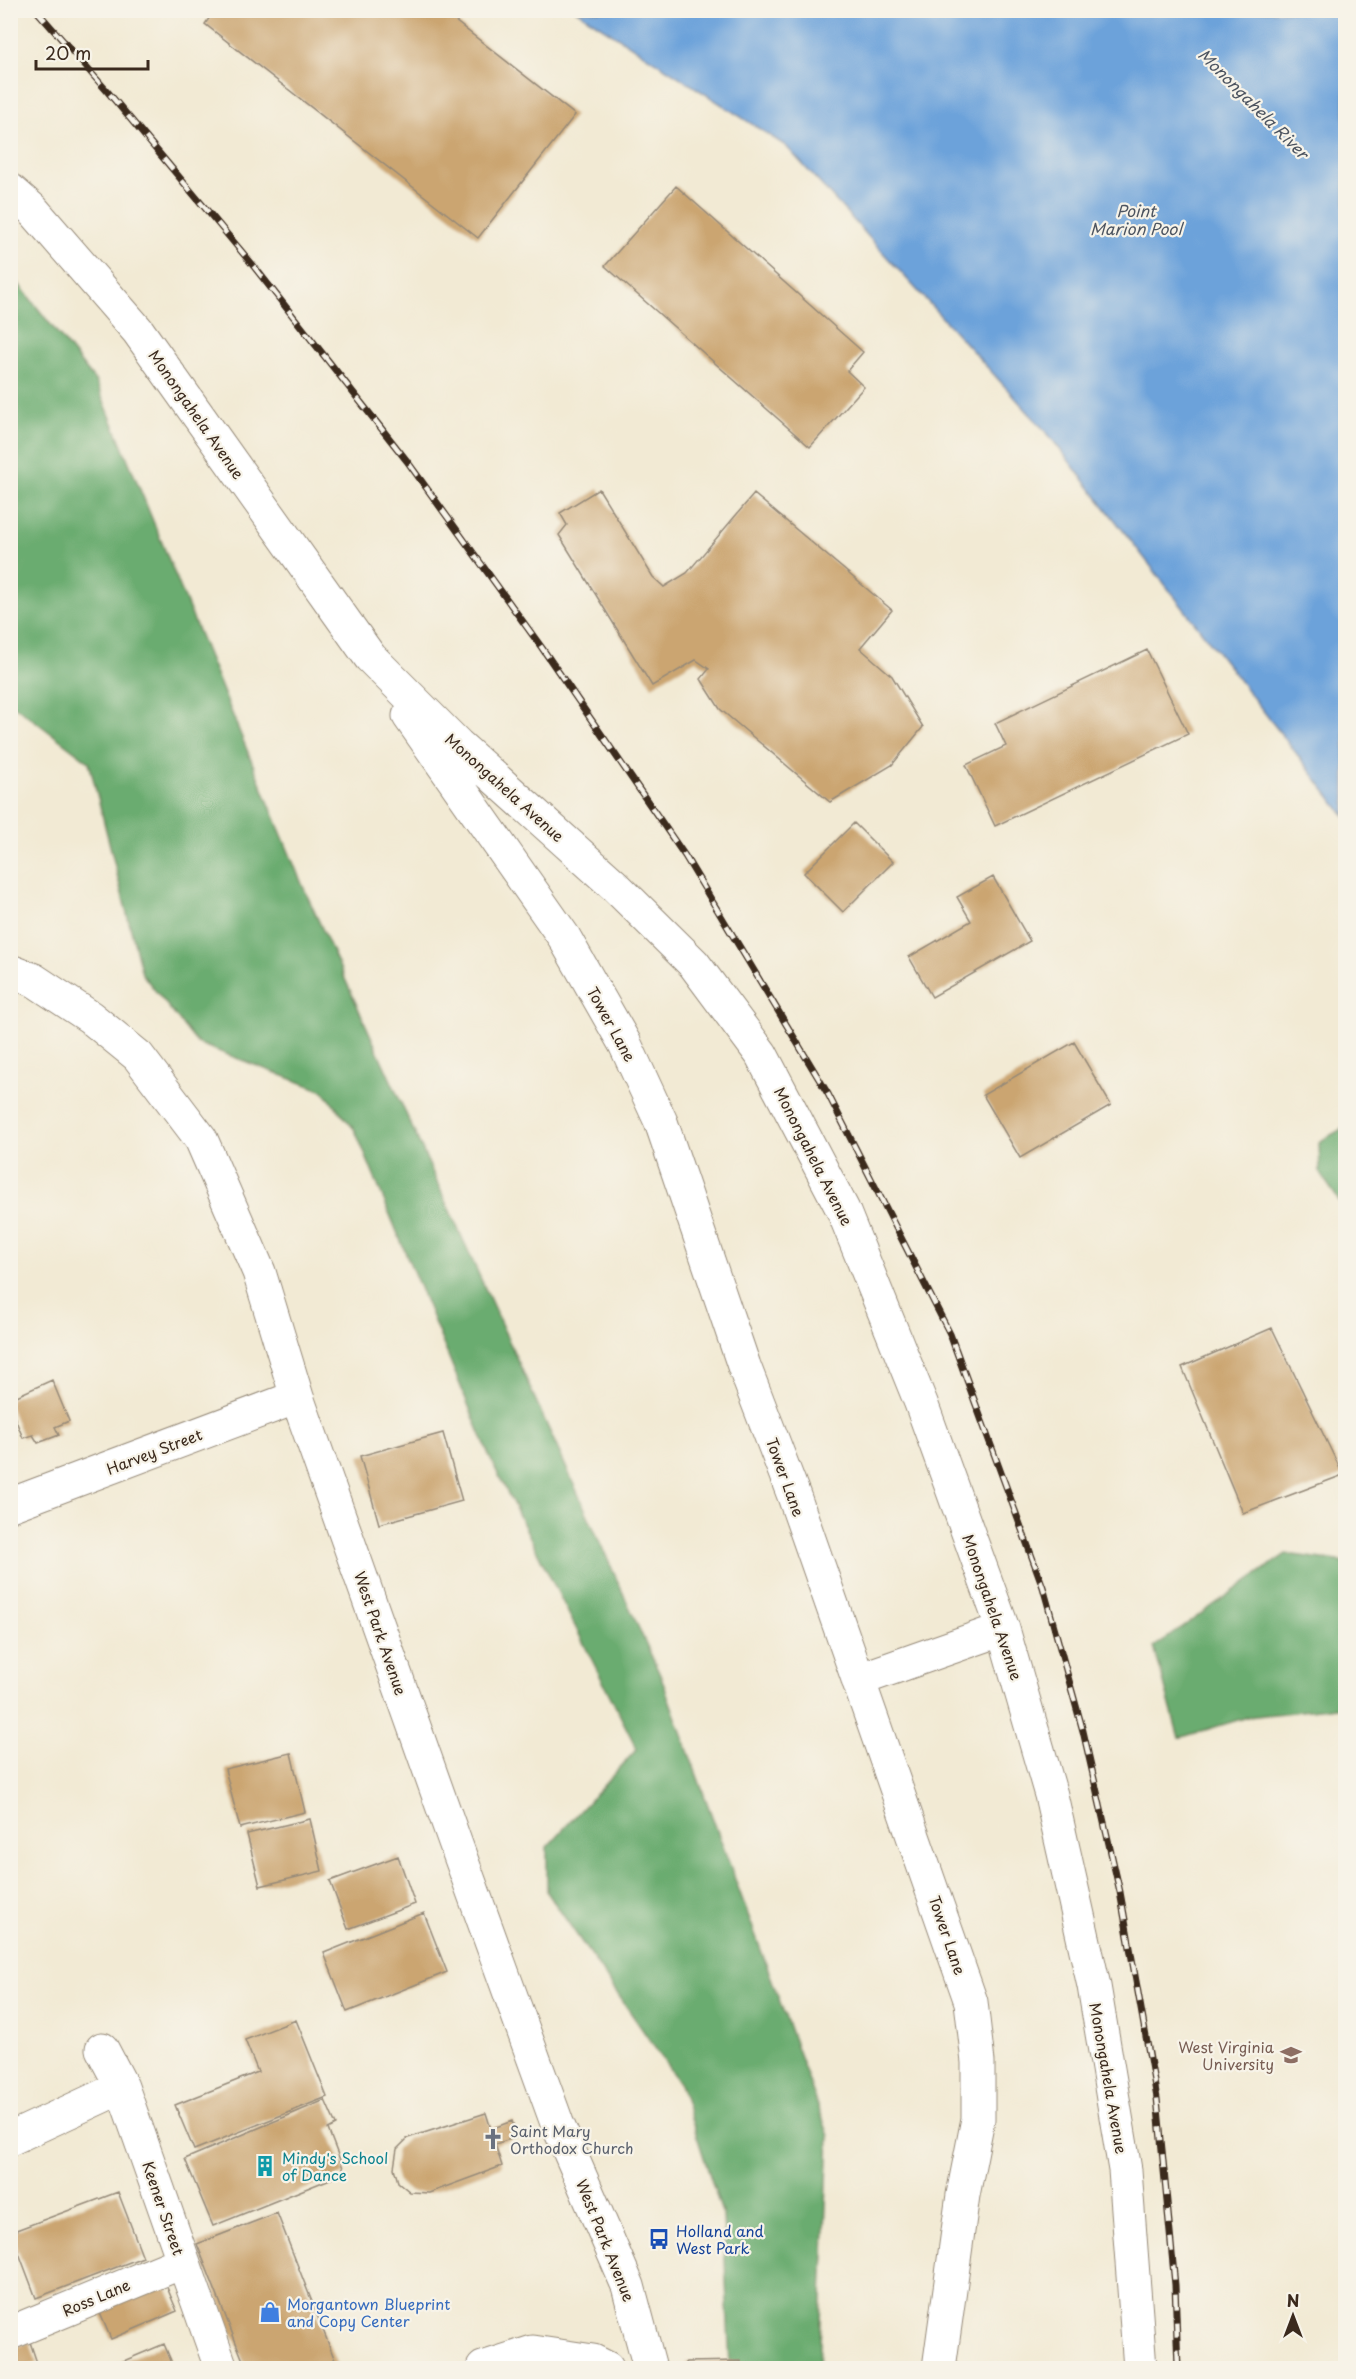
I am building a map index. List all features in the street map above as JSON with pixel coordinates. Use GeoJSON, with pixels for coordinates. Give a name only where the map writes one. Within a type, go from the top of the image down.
{"type":"FeatureCollection","features":[{"type":"Feature","properties":{"kind":"street","name":"Monongahela Avenue"},"geometry":{"type":"LineString","coordinates":[[10,190],[33,210],[138,331],[370,657],[458,745],[614,885],[694,964],[761,1053],[843,1210],[921,1403],[1004,1629],[1051,1795],[1094,1986],[1125,2170],[1140,2368]]}},
{"type":"Feature","properties":{"kind":"street","name":"Tower Lane"},"geometry":{"type":"LineString","coordinates":[[370,657],[438,760],[564,938],[625,1044],[661,1122],[744,1366],[794,1496],[971,2002],[978,2062],[978,2120],[963,2195],[939,2368]]}},
{"type":"Feature","properties":{"kind":"street","name":"West Park Avenue"},"geometry":{"type":"LineString","coordinates":[[10,971],[34,980],[90,1017],[138,1056],[201,1139],[259,1272],[297,1397],[549,2101],[628,2286],[650,2368]]}},
{"type":"Feature","properties":{"kind":"street","name":"Harvey Street"},"geometry":{"type":"LineString","coordinates":[[10,1505],[297,1397]]}},
{"type":"Feature","properties":{"kind":"street"},"geometry":{"type":"LineString","coordinates":[[858,1680],[1004,1629]]}},
{"type":"Feature","properties":{"kind":"street","name":"Keener Street"},"geometry":{"type":"LineString","coordinates":[[102,2049],[122,2087],[221,2368]]}},
{"type":"Feature","properties":{"kind":"street"},"geometry":{"type":"LineString","coordinates":[[10,2139],[122,2087]]}},
{"type":"Feature","properties":{"kind":"street","name":"Ross Lane"},"geometry":{"type":"LineString","coordinates":[[10,2333],[182,2262]]}},
{"type":"Feature","properties":{"kind":"street"},"geometry":{"type":"LineString","coordinates":[[483,2368],[533,2352],[593,2361],[607,2368]]}},
{"type":"Feature","properties":{"kind":"green space"},"geometry":{"type":"Polygon","coordinates":[[[10,273],[96,382],[302,884],[661,1677],[829,2136],[819,2368],[730,2368],[723,2216],[680,2084],[547,1892],[547,1847],[637,1749],[491,1460],[355,1130],[323,1091],[197,1043],[142,974],[89,762],[11,703],[10,273]]]}},
{"type":"Feature","properties":{"kind":"green space"},"geometry":{"type":"Polygon","coordinates":[[[1345,1127],[1345,1209],[1320,1173],[1319,1142],[1345,1127]]]}},
{"type":"Feature","properties":{"kind":"green space"},"geometry":{"type":"Polygon","coordinates":[[[1286,1554],[1345,1562],[1345,1706],[1248,1717],[1179,1738],[1154,1647],[1286,1554]]]}},
{"type":"Feature","properties":{"kind":"water","name":"Point Marion Pool"},"geometry":{"type":"Polygon","coordinates":[[[577,11],[1345,11],[1345,816],[1048,434],[786,146],[577,11]]]}},
{"type":"Feature","properties":{"kind":"building"},"geometry":{"type":"Polygon","coordinates":[[[215,10],[441,10],[575,115],[478,238],[205,24],[215,10]]]}},
{"type":"Feature","properties":{"kind":"building"},"geometry":{"type":"Polygon","coordinates":[[[676,186],[863,352],[847,371],[864,387],[810,447],[605,266],[676,186]]]}},
{"type":"Feature","properties":{"kind":"building"},"geometry":{"type":"Polygon","coordinates":[[[599,489],[653,577],[664,587],[687,573],[754,494],[892,610],[860,648],[892,676],[923,727],[892,765],[830,802],[720,709],[701,679],[709,669],[696,660],[652,686],[559,535],[567,525],[560,513],[599,489]]]}},
{"type":"Feature","properties":{"kind":"building"},"geometry":{"type":"Polygon","coordinates":[[[1147,650],[1188,734],[995,826],[966,765],[1006,746],[995,723],[1147,650]]]}},
{"type":"Feature","properties":{"kind":"building"},"geometry":{"type":"Polygon","coordinates":[[[854,823],[893,862],[843,912],[804,873],[854,823]]]}},
{"type":"Feature","properties":{"kind":"building"},"geometry":{"type":"Polygon","coordinates":[[[993,877],[1030,941],[932,997],[909,957],[971,921],[957,897],[993,877]]]}},
{"type":"Feature","properties":{"kind":"building"},"geometry":{"type":"Polygon","coordinates":[[[1074,1042],[1111,1105],[1020,1158],[983,1095],[1074,1042]]]}},
{"type":"Feature","properties":{"kind":"building"},"geometry":{"type":"Polygon","coordinates":[[[1272,1328],[1343,1475],[1243,1513],[1182,1367],[1272,1328]]]}},
{"type":"Feature","properties":{"kind":"building"},"geometry":{"type":"Polygon","coordinates":[[[52,1380],[69,1421],[55,1427],[59,1435],[38,1443],[33,1435],[23,1438],[10,1406],[10,1399],[52,1380]]]}},
{"type":"Feature","properties":{"kind":"building"},"geometry":{"type":"Polygon","coordinates":[[[443,1433],[462,1501],[379,1524],[360,1456],[443,1433]]]}},
{"type":"Feature","properties":{"kind":"building"},"geometry":{"type":"Polygon","coordinates":[[[291,1753],[305,1812],[240,1828],[225,1769],[291,1753]]]}},
{"type":"Feature","properties":{"kind":"building"},"geometry":{"type":"Polygon","coordinates":[[[310,1819],[322,1871],[260,1886],[247,1834],[310,1819]]]}},
{"type":"Feature","properties":{"kind":"building"},"geometry":{"type":"Polygon","coordinates":[[[398,1856],[415,1904],[348,1929],[330,1881],[398,1856]]]}},
{"type":"Feature","properties":{"kind":"building"},"geometry":{"type":"Polygon","coordinates":[[[424,1913],[447,1972],[347,2012],[324,1953],[424,1913]]]}},
{"type":"Feature","properties":{"kind":"building"},"geometry":{"type":"Polygon","coordinates":[[[296,2020],[327,2097],[194,2150],[175,2105],[258,2072],[245,2040],[296,2020]]]}},
{"type":"Feature","properties":{"kind":"building","name":"Mindy's School of Dance"},"geometry":{"type":"Polygon","coordinates":[[[325,2100],[336,2125],[328,2129],[345,2173],[213,2226],[185,2159],[325,2100]]]}},
{"type":"Feature","properties":{"kind":"building"},"geometry":{"type":"Polygon","coordinates":[[[486,2113],[491,2129],[512,2121],[517,2137],[495,2144],[502,2166],[429,2193],[410,2192],[398,2182],[394,2168],[397,2149],[408,2138],[486,2113]]]}},
{"type":"Feature","properties":{"kind":"building"},"geometry":{"type":"Polygon","coordinates":[[[118,2192],[143,2257],[36,2298],[11,2232],[118,2192]]]}},
{"type":"Feature","properties":{"kind":"building","name":"Morgantown Blueprint and Copy Center"},"geometry":{"type":"Polygon","coordinates":[[[277,2213],[338,2368],[246,2368],[197,2244],[277,2213]]]}},
{"type":"Feature","properties":{"kind":"building"},"geometry":{"type":"Polygon","coordinates":[[[163,2278],[177,2311],[111,2339],[97,2306],[163,2278]]]}},
{"type":"Feature","properties":{"kind":"building"},"geometry":{"type":"Polygon","coordinates":[[[30,2342],[37,2363],[22,2368],[10,2368],[10,2349],[30,2342]]]}},
{"type":"Feature","properties":{"kind":"building"},"geometry":{"type":"Polygon","coordinates":[[[164,2344],[174,2368],[107,2368],[164,2344]]]}},
{"type":"Feature","properties":{"kind":"building"},"geometry":{"type":"Polygon","coordinates":[[[741,2361],[741,2368],[687,2368],[686,2362],[741,2361]]]}},
{"type":"Feature","properties":{"kind":"railway"},"geometry":{"type":"LineString","coordinates":[[36,10],[252,264],[407,461],[542,648],[685,856],[828,1094],[950,1334],[1043,1587],[1083,1731],[1120,1892],[1157,2098],[1175,2285],[1178,2368]]}},
{"type":"Feature","properties":{"kind":"place","name":"West Virginia University"},"geometry":{"type":"Point","coordinates":[1291,2055]}},
{"type":"Feature","properties":{"kind":"place","name":"Saint Mary Orthodox Church"},"geometry":{"type":"Point","coordinates":[493,2139]}},
{"type":"Feature","properties":{"kind":"place","name":"Mindy's School of Dance"},"geometry":{"type":"Point","coordinates":[265,2166]}},
{"type":"Feature","properties":{"kind":"place","name":"Holland and West Park"},"geometry":{"type":"Point","coordinates":[659,2239]}},
{"type":"Feature","properties":{"kind":"place","name":"Morgantown Blueprint and Copy Center"},"geometry":{"type":"Point","coordinates":[270,2312]}},
{"type":"Feature","properties":{"kind":"water label","name":"Monongahela River"},"geometry":{"type":"Point","coordinates":[1254,103]}}]}
